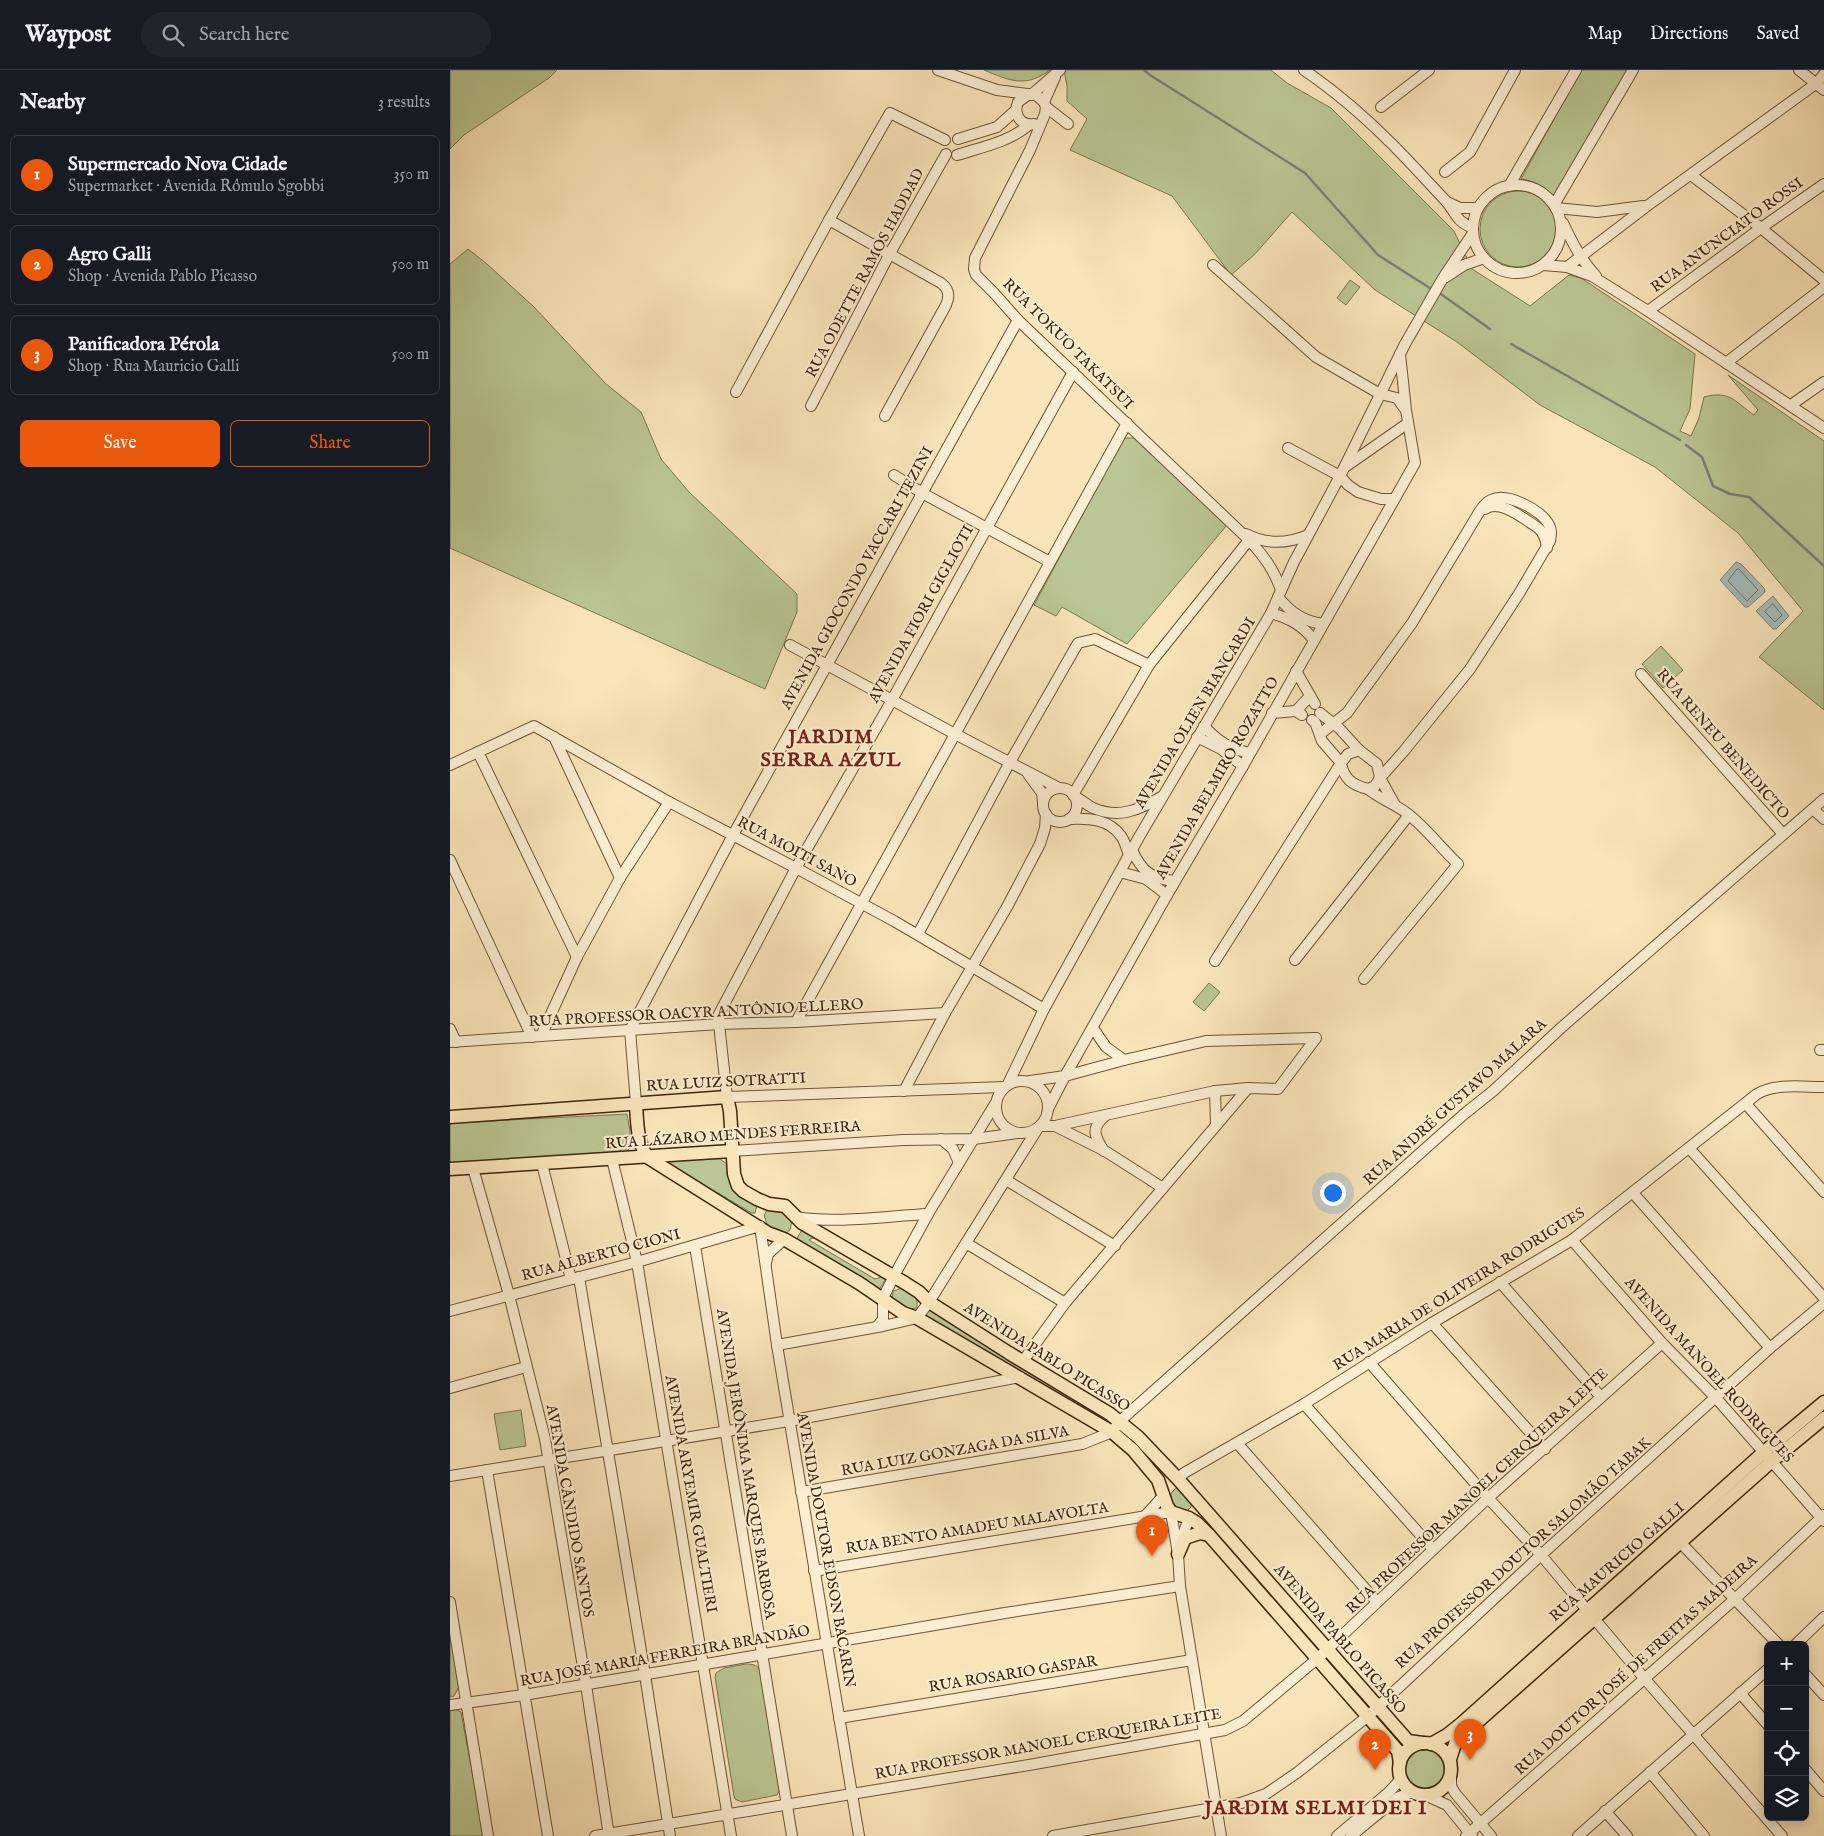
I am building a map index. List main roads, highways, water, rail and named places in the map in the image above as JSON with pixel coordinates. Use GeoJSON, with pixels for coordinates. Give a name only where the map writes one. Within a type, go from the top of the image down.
{"type":"FeatureCollection","features":[{"type":"Feature","properties":{"kind":"main road","name":"RUA LUIZ SOTRATTI"},"geometry":{"type":"LineString","coordinates":[[450,1116],[727,1097]]}},
{"type":"Feature","properties":{"kind":"main road","name":"AVENIDA FIORI GIGLIOTI"},"geometry":{"type":"LineString","coordinates":[[727,1097],[730,1111],[732,1151]]}},
{"type":"Feature","properties":{"kind":"main road"},"geometry":{"type":"LineString","coordinates":[[636,1103],[640,1144],[648,1156]]}},
{"type":"Feature","properties":{"kind":"main road","name":"RUA LÁZARO MENDES FERREIRA"},"geometry":{"type":"LineString","coordinates":[[450,1169],[732,1151]]}},
{"type":"Feature","properties":{"kind":"main road","name":"AVENIDA PABLO PICASSO"},"geometry":{"type":"LineString","coordinates":[[732,1151],[734,1174],[738,1186],[743,1191],[769,1204],[785,1206],[799,1220],[894,1276],[929,1302],[1120,1421],[1178,1479],[1408,1741],[1427,1744]]}},
{"type":"Feature","properties":{"kind":"main road","name":"AVENIDA PABLO PICASSO"},"geometry":{"type":"LineString","coordinates":[[648,1156],[775,1237],[784,1239],[903,1312],[917,1318],[1020,1377],[1112,1432],[1133,1450],[1158,1480],[1171,1512],[1189,1518],[1209,1535],[1398,1751],[1400,1763]]}},
{"type":"Feature","properties":{"kind":"main road"},"geometry":{"type":"LineString","coordinates":[[760,1226],[759,1218],[769,1204]]}},
{"type":"Feature","properties":{"kind":"main road"},"geometry":{"type":"LineString","coordinates":[[784,1239],[792,1236],[799,1220]]}},
{"type":"Feature","properties":{"kind":"main road","name":"RUA MAURICIO GALLI"},"geometry":{"type":"LineString","coordinates":[[1427,1744],[1448,1735],[1591,1614],[1768,1456],[1824,1402]]}},
{"type":"Feature","properties":{"kind":"main road","name":"RUA MAURICIO GALLI"},"geometry":{"type":"LineString","coordinates":[[1768,1456],[1824,1418]]}},
{"type":"Feature","properties":{"kind":"main road"},"geometry":{"type":"LineString","coordinates":[[1164,1495],[1178,1479]]}},
{"type":"Feature","properties":{"kind":"main road"},"geometry":{"type":"LineString","coordinates":[[1189,1518],[1196,1507],[1196,1500]]}},
{"type":"Feature","properties":{"kind":"main road"},"geometry":{"type":"LineString","coordinates":[[1178,1554],[1185,1538],[1200,1533],[1209,1535]]}},
{"type":"Feature","properties":{"kind":"main road","name":"RUA MAURICIO GALLI"},"geometry":{"type":"LineString","coordinates":[[1450,1759],[1456,1741],[1591,1614]]}},
{"type":"Feature","properties":{"kind":"main road"},"geometry":{"type":"LineString","coordinates":[[1427,1744],[1436,1745],[1450,1759],[1451,1776],[1448,1783],[1435,1794],[1427,1796],[1412,1792],[1401,1779],[1400,1763],[1408,1750],[1427,1744]]}},
{"type":"Feature","properties":{"kind":"water"},"geometry":{"type":"Polygon","coordinates":[[[1736,562],[1741,564],[1764,588],[1765,592],[1748,607],[1745,607],[1720,580],[1736,562]]]}},
{"type":"Feature","properties":{"kind":"water"},"geometry":{"type":"Polygon","coordinates":[[[1773,596],[1789,616],[1776,629],[1773,629],[1756,611],[1773,596]]]}},
{"type":"Feature","properties":{"kind":"waterway"},"geometry":{"type":"LineString","coordinates":[[1144,70],[1305,173],[1378,255],[1433,290]]}},
{"type":"Feature","properties":{"kind":"waterway"},"geometry":{"type":"LineString","coordinates":[[1438,292],[1490,329]]}},
{"type":"Feature","properties":{"kind":"waterway"},"geometry":{"type":"LineString","coordinates":[[1511,344],[1680,440]]}},
{"type":"Feature","properties":{"kind":"waterway"},"geometry":{"type":"LineString","coordinates":[[1686,445],[1702,457],[1713,486],[1730,494],[1749,497],[1824,566]]}},
{"type":"Feature","properties":{"kind":"place","name":"Supermercado Nova Cidade"},"geometry":{"type":"Point","coordinates":[1152,1556]}},
{"type":"Feature","properties":{"kind":"place","name":"Panificadora Pérola"},"geometry":{"type":"Point","coordinates":[1470,1760]}},
{"type":"Feature","properties":{"kind":"place","name":"Agro Galli"},"geometry":{"type":"Point","coordinates":[1375,1770]}},
{"type":"Feature","properties":{"kind":"district","name":"JARDIM SERRA AZUL"},"geometry":{"type":"Point","coordinates":[831,748]}},
{"type":"Feature","properties":{"kind":"district","name":"JARDIM SELMI DEI I"},"geometry":{"type":"Point","coordinates":[1316,1808]}}]}
